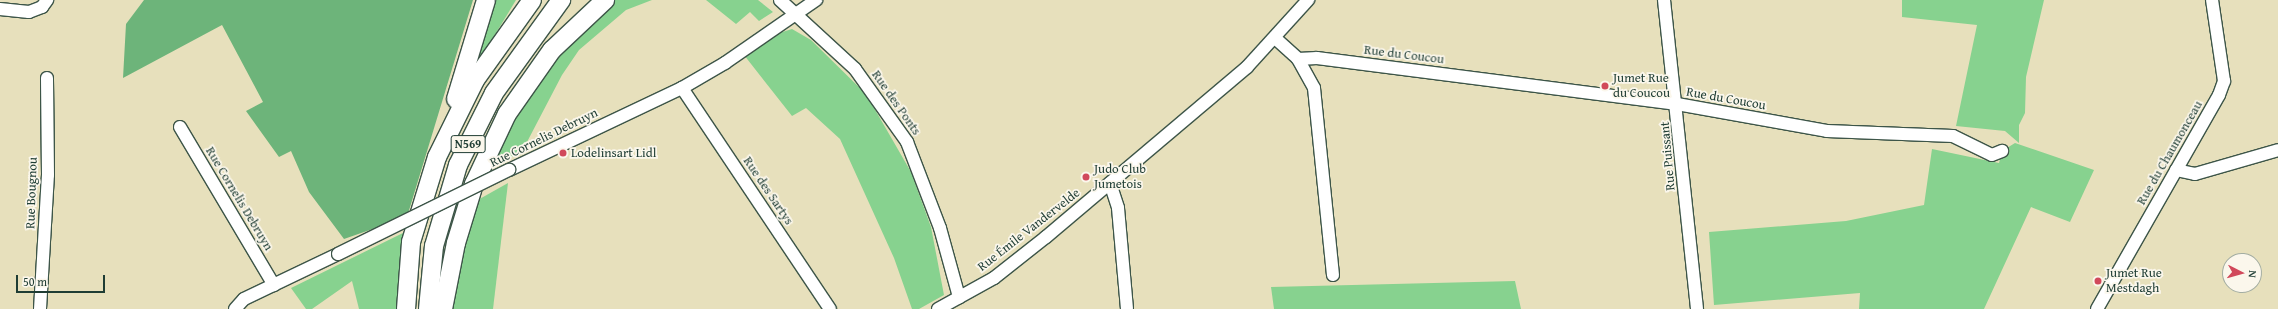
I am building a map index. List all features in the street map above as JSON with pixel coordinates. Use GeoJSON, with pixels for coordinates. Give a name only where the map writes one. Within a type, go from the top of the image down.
{"type":"FeatureCollection","features":[{"type":"Feature","properties":{"kind":"highway"},"geometry":{"type":"LineString","coordinates":[[440,152],[486,0]]}},
{"type":"Feature","properties":{"kind":"highway","name":"N569"},"geometry":{"type":"LineString","coordinates":[[406,309],[411,242],[440,152],[475,80],[532,0]]}},
{"type":"Feature","properties":{"kind":"highway","name":"N569"},"geometry":{"type":"LineString","coordinates":[[428,309],[434,246],[458,165],[494,93],[562,0]]}},
{"type":"Feature","properties":{"kind":"highway"},"geometry":{"type":"LineString","coordinates":[[443,309],[456,243],[474,184],[507,114],[552,50],[605,0]]}},
{"type":"Feature","properties":{"kind":"street"},"geometry":{"type":"LineString","coordinates":[[0,9],[29,12],[42,6],[47,0]]}},
{"type":"Feature","properties":{"kind":"street","name":"Rue des Ponts"},"geometry":{"type":"LineString","coordinates":[[780,0],[797,12],[854,69],[907,142],[940,228],[959,297]]}},
{"type":"Feature","properties":{"kind":"street","name":"Rue Cornelis Debruyn"},"geometry":{"type":"LineString","coordinates":[[235,309],[244,299],[509,170],[682,88],[725,63],[816,0]]}},
{"type":"Feature","properties":{"kind":"street","name":"Rue Émile Vandervelde"},"geometry":{"type":"LineString","coordinates":[[938,309],[1006,269],[1110,183],[1240,74],[1275,38],[1308,0]]}},
{"type":"Feature","properties":{"kind":"street","name":"Rue Puissant"},"geometry":{"type":"LineString","coordinates":[[1664,0],[1677,104],[1697,309]]}},
{"type":"Feature","properties":{"kind":"street","name":"Rue du Chaumonceau"},"geometry":{"type":"LineString","coordinates":[[2097,309],[2219,95],[2224,81],[2212,0]]}},
{"type":"Feature","properties":{"kind":"street"},"geometry":{"type":"LineString","coordinates":[[1275,38],[1298,59],[1314,88],[1333,275]]}},
{"type":"Feature","properties":{"kind":"street","name":"Rue du Coucou"},"geometry":{"type":"LineString","coordinates":[[1298,59],[1317,58],[1677,104],[1827,131],[1954,136],[1992,155],[2002,151]]}},
{"type":"Feature","properties":{"kind":"street","name":"Rue Bougnou"},"geometry":{"type":"LineString","coordinates":[[40,309],[48,175],[47,78]]}},
{"type":"Feature","properties":{"kind":"street","name":"Rue des Sartys"},"geometry":{"type":"LineString","coordinates":[[682,88],[830,309]]}},
{"type":"Feature","properties":{"kind":"street","name":"Rue Cornelis Debruyn"},"geometry":{"type":"LineString","coordinates":[[180,127],[274,285]]}},
{"type":"Feature","properties":{"kind":"street"},"geometry":{"type":"LineString","coordinates":[[2176,170],[2195,174],[2278,150]]}},
{"type":"Feature","properties":{"kind":"street"},"geometry":{"type":"LineString","coordinates":[[1110,183],[1117,201],[1128,309]]}},
{"type":"Feature","properties":{"kind":"green space"},"geometry":{"type":"Polygon","coordinates":[[[144,0],[473,0],[407,217],[344,239],[309,192],[291,151],[279,157],[246,111],[263,102],[222,25],[123,78],[126,24],[144,0]]]}},
{"type":"Feature","properties":{"kind":"green space"},"geometry":{"type":"Polygon","coordinates":[[[492,0],[516,0],[482,56],[464,73],[492,0]]]}},
{"type":"Feature","properties":{"kind":"green space"},"geometry":{"type":"Polygon","coordinates":[[[614,0],[652,0],[626,10],[579,50],[562,75],[527,142],[526,151],[487,167],[545,65],[614,0]]]}},
{"type":"Feature","properties":{"kind":"green space"},"geometry":{"type":"Polygon","coordinates":[[[706,0],[758,0],[773,12],[759,21],[750,12],[736,24],[706,0]]]}},
{"type":"Feature","properties":{"kind":"green space"},"geometry":{"type":"Polygon","coordinates":[[[1902,0],[2044,0],[2026,77],[2025,113],[2019,125],[2019,143],[2005,131],[1956,126],[1977,25],[1902,17],[1902,0]]]}},
{"type":"Feature","properties":{"kind":"green space"},"geometry":{"type":"Polygon","coordinates":[[[792,29],[811,40],[866,94],[911,172],[931,227],[944,295],[919,309],[912,309],[894,258],[840,139],[806,108],[792,116],[744,55],[776,34],[792,29]]]}},
{"type":"Feature","properties":{"kind":"green space"},"geometry":{"type":"Polygon","coordinates":[[[2015,143],[2094,170],[2070,222],[2031,207],[1984,309],[1859,309],[1860,293],[1714,305],[1709,232],[1846,221],[1924,205],[1932,149],[1999,163],[2002,151],[2015,143]]]}},
{"type":"Feature","properties":{"kind":"green space"},"geometry":{"type":"Polygon","coordinates":[[[508,183],[493,309],[449,309],[476,201],[508,183]]]}},
{"type":"Feature","properties":{"kind":"green space"},"geometry":{"type":"Polygon","coordinates":[[[405,232],[397,309],[359,309],[352,281],[312,309],[306,309],[291,288],[405,232]]]}},
{"type":"Feature","properties":{"kind":"green space"},"geometry":{"type":"Polygon","coordinates":[[[1515,281],[1521,309],[1274,309],[1271,287],[1515,281]]]}},
{"type":"Feature","properties":{"kind":"place","name":"Jumet Rue du Coucou"},"geometry":{"type":"Point","coordinates":[1605,86]}},
{"type":"Feature","properties":{"kind":"place","name":"Lodelinsart Lidl"},"geometry":{"type":"Point","coordinates":[563,153]}},
{"type":"Feature","properties":{"kind":"place","name":"Judo Club Jumetois"},"geometry":{"type":"Point","coordinates":[1086,177]}},
{"type":"Feature","properties":{"kind":"place","name":"Jumet Rue Mestdagh"},"geometry":{"type":"Point","coordinates":[2098,281]}}]}
